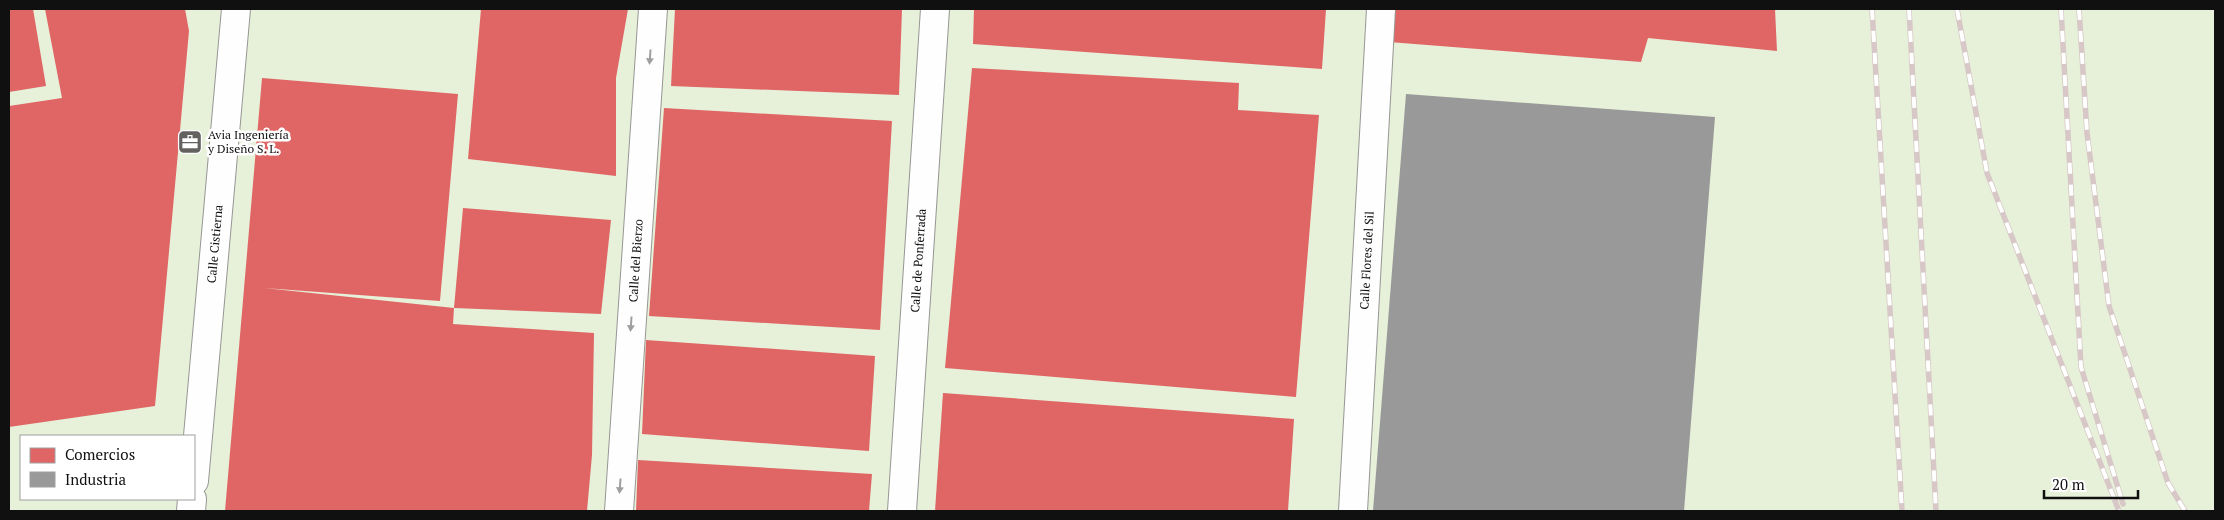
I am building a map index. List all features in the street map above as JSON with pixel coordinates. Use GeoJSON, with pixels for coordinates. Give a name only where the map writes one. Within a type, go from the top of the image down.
{"type":"FeatureCollection","features":[{"type":"Feature","properties":{"kind":"street","name":"Calle Cistierna"},"geometry":{"type":"LineString","coordinates":[[195,470],[236,9]]}},
{"type":"Feature","properties":{"kind":"street","name":"Calle del Bierzo"},"geometry":{"type":"LineString","coordinates":[[619,511],[653,9]]}},
{"type":"Feature","properties":{"kind":"street","name":"Calle de Ponferrada"},"geometry":{"type":"LineString","coordinates":[[902,511],[935,9]]}},
{"type":"Feature","properties":{"kind":"street","name":"Calle Flores del Sil"},"geometry":{"type":"LineString","coordinates":[[1353,511],[1381,9]]}},
{"type":"Feature","properties":{"kind":"green space"},"geometry":{"type":"Polygon","coordinates":[[[9,9],[2215,9],[2215,511],[9,511],[9,9]]]}},
{"type":"Feature","properties":{"kind":"building: Comercios"},"geometry":{"type":"Polygon","coordinates":[[[9,9],[33,9],[46,86],[9,92],[9,9]]]}},
{"type":"Feature","properties":{"kind":"building: Comercios"},"geometry":{"type":"Polygon","coordinates":[[[45,9],[185,9],[189,31],[155,406],[9,427],[9,106],[62,98],[45,9]]]}},
{"type":"Feature","properties":{"kind":"building: Comercios"},"geometry":{"type":"Polygon","coordinates":[[[481,9],[628,9],[616,78],[616,176],[468,159],[481,9]]]}},
{"type":"Feature","properties":{"kind":"building: Comercios"},"geometry":{"type":"Polygon","coordinates":[[[675,9],[902,9],[899,95],[671,86],[675,9]]]}},
{"type":"Feature","properties":{"kind":"building: Comercios"},"geometry":{"type":"Polygon","coordinates":[[[974,9],[1326,9],[1322,69],[973,44],[974,9]]]}},
{"type":"Feature","properties":{"kind":"building: Comercios"},"geometry":{"type":"Polygon","coordinates":[[[1392,9],[1775,9],[1777,51],[1648,38],[1641,62],[1389,42],[1392,9]]]}},
{"type":"Feature","properties":{"kind":"building: Comercios"},"geometry":{"type":"Polygon","coordinates":[[[972,68],[1239,83],[1238,110],[1319,115],[1296,397],[945,368],[972,68]]]}},
{"type":"Feature","properties":{"kind":"building: Comercios"},"geometry":{"type":"Polygon","coordinates":[[[262,78],[458,94],[440,301],[264,288],[454,308],[453,324],[594,333],[592,455],[587,511],[225,511],[262,78]]]}},
{"type":"Feature","properties":{"kind":"building: Comercios"},"geometry":{"type":"Polygon","coordinates":[[[664,108],[892,121],[880,330],[649,316],[664,108]]]}},
{"type":"Feature","properties":{"kind":"building: Comercios"},"geometry":{"type":"Polygon","coordinates":[[[463,208],[611,220],[601,314],[454,308],[463,208]]]}},
{"type":"Feature","properties":{"kind":"building: Comercios"},"geometry":{"type":"Polygon","coordinates":[[[646,340],[875,356],[869,451],[642,434],[646,340]]]}},
{"type":"Feature","properties":{"kind":"building: Comercios"},"geometry":{"type":"Polygon","coordinates":[[[943,393],[1294,419],[1288,511],[935,511],[943,393]]]}},
{"type":"Feature","properties":{"kind":"building: Comercios"},"geometry":{"type":"Polygon","coordinates":[[[638,460],[872,474],[869,511],[636,511],[638,460]]]}},
{"type":"Feature","properties":{"kind":"building: Industria"},"geometry":{"type":"Polygon","coordinates":[[[1406,94],[1715,117],[1684,511],[1373,511],[1406,94]]]}},
{"type":"Feature","properties":{"kind":"railway"},"geometry":{"type":"LineString","coordinates":[[1872,9],[1902,511]]}},
{"type":"Feature","properties":{"kind":"railway"},"geometry":{"type":"LineString","coordinates":[[1909,9],[1936,511]]}},
{"type":"Feature","properties":{"kind":"railway"},"geometry":{"type":"LineString","coordinates":[[1957,9],[1987,173],[2119,511]]}},
{"type":"Feature","properties":{"kind":"railway"},"geometry":{"type":"LineString","coordinates":[[2061,9],[2081,367],[2123,504]]}},
{"type":"Feature","properties":{"kind":"railway"},"geometry":{"type":"LineString","coordinates":[[2079,9],[2087,133],[2109,306],[2168,483],[2185,511]]}},
{"type":"Feature","properties":{"kind":"place","name":"Avia Ingeniería y Diseño S. L."},"geometry":{"type":"Point","coordinates":[190,142]}}]}
